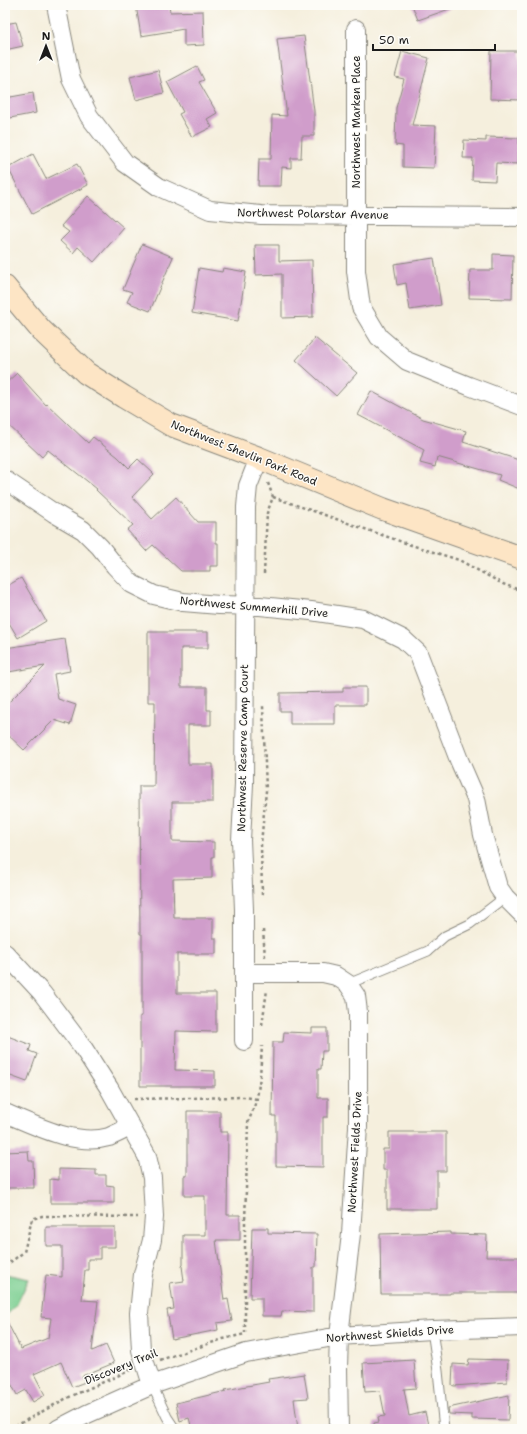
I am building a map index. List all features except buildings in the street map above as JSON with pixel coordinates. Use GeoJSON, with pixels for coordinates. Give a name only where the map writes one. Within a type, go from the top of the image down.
{"type":"FeatureCollection","features":[{"type":"Feature","properties":{"kind":"street","name":"Northwest Polarstar Avenue"},"geometry":{"type":"LineString","coordinates":[[56,5],[71,78],[90,116],[126,163],[159,187],[210,210],[261,214],[522,217]]}},
{"type":"Feature","properties":{"kind":"street","name":"Northwest Marken Place"},"geometry":{"type":"LineString","coordinates":[[356,29],[356,271],[361,307],[379,337],[407,361],[522,406]]}},
{"type":"Feature","properties":{"kind":"street","name":"Northwest Shevlin Park Road"},"geometry":{"type":"LineString","coordinates":[[5,286],[40,330],[86,373],[124,398],[171,425],[259,458],[383,508],[522,558]]}},
{"type":"Feature","properties":{"kind":"street","name":"Northwest Reserve Camp Court"},"geometry":{"type":"LineString","coordinates":[[244,1041],[244,909],[241,840],[244,784],[246,507],[248,486],[259,458]]}},
{"type":"Feature","properties":{"kind":"street","name":"Northwest Summerhill Drive"},"geometry":{"type":"LineString","coordinates":[[5,480],[54,513],[83,530],[100,546],[115,566],[132,584],[154,595],[183,602],[260,606],[311,611],[363,619],[403,638],[418,653],[459,760],[476,799],[483,835],[498,887],[505,897],[522,914]]}},
{"type":"Feature","properties":{"kind":"street"},"geometry":{"type":"LineString","coordinates":[[5,953],[42,993],[78,1040],[131,1126],[147,1156],[152,1178],[154,1217],[152,1240],[143,1274],[139,1313],[141,1350],[152,1385]]}},
{"type":"Feature","properties":{"kind":"street"},"geometry":{"type":"LineString","coordinates":[[244,973],[323,973],[336,976],[348,984]]}},
{"type":"Feature","properties":{"kind":"street","name":"Northwest Fields Drive"},"geometry":{"type":"LineString","coordinates":[[340,1429],[338,1368],[339,1336],[351,1234],[358,1127],[358,1012],[356,996],[348,984]]}},
{"type":"Feature","properties":{"kind":"street"},"geometry":{"type":"LineString","coordinates":[[5,1113],[69,1137],[91,1140],[109,1137],[131,1126]]}},
{"type":"Feature","properties":{"kind":"street","name":"Northwest Shields Drive"},"geometry":{"type":"LineString","coordinates":[[58,1429],[87,1414],[152,1385],[246,1353],[339,1336],[432,1330],[522,1327]]}},
{"type":"Feature","properties":{"kind":"lane"},"geometry":{"type":"LineString","coordinates":[[348,984],[428,951],[446,936],[470,924],[505,897]]}},
{"type":"Feature","properties":{"kind":"lane"},"geometry":{"type":"LineString","coordinates":[[432,1330],[444,1429]]}},
{"type":"Feature","properties":{"kind":"lane"},"geometry":{"type":"LineString","coordinates":[[152,1385],[167,1417],[175,1429]]}},
{"type":"Feature","properties":{"kind":"path"},"geometry":{"type":"LineString","coordinates":[[273,497],[408,544],[459,560],[503,584],[522,590]]}},
{"type":"Feature","properties":{"kind":"path"},"geometry":{"type":"LineString","coordinates":[[119,1106],[135,1099],[244,1097],[257,1099]]}},
{"type":"Feature","properties":{"kind":"path"},"geometry":{"type":"LineString","coordinates":[[5,1266],[24,1252],[32,1219],[42,1216],[141,1217]]}},
{"type":"Feature","properties":{"kind":"path"},"geometry":{"type":"LineString","coordinates":[[5,1247],[8,1264]]}},
{"type":"Feature","properties":{"kind":"path","name":"Discovery Trail"},"geometry":{"type":"LineString","coordinates":[[10,1429],[67,1398],[145,1365],[216,1341],[245,1334]]}},
{"type":"Feature","properties":{"kind":"green space"},"geometry":{"type":"Polygon","coordinates":[[[5,1274],[29,1279],[16,1306],[5,1316],[5,1274]]]}}]}
